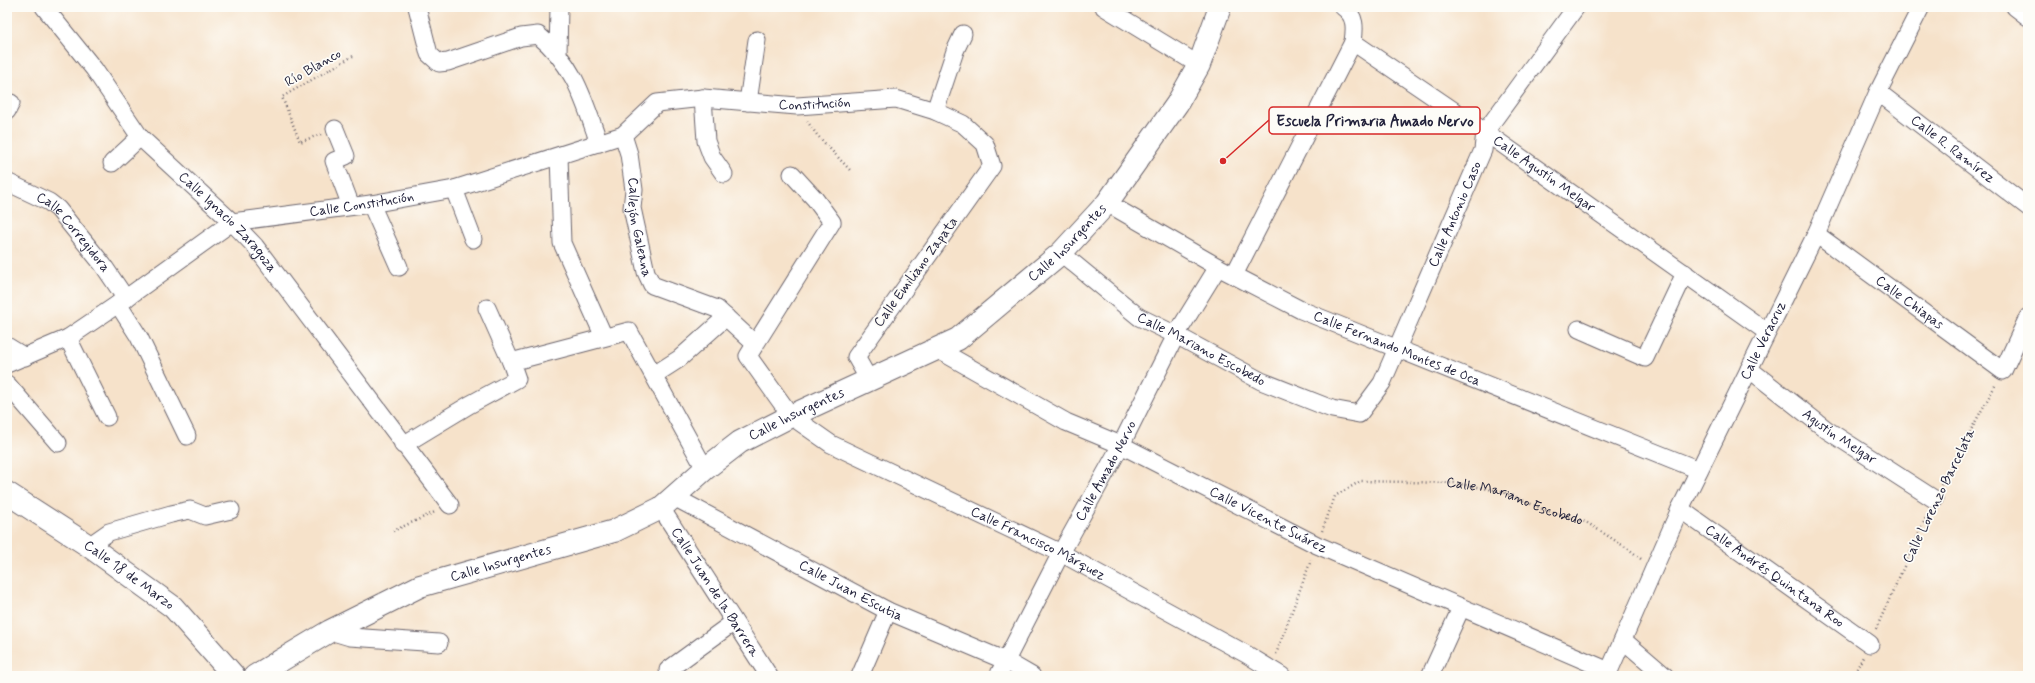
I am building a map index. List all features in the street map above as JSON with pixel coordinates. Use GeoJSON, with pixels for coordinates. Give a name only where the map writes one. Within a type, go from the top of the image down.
{"type":"FeatureCollection","features":[{"type":"Feature","properties":{"kind":"main road","name":"Calle Insurgentes"},"geometry":{"type":"LineString","coordinates":[[255,676],[330,631],[420,586],[614,531],[668,503],[705,469],[740,442],[791,416],[958,339],[1061,253],[1107,203],[1177,104],[1199,65],[1220,7]]}},
{"type":"Feature","properties":{"kind":"main road","name":"Calle 18 de Marzo"},"geometry":{"type":"LineString","coordinates":[[7,493],[89,546],[173,607],[234,676]]}},
{"type":"Feature","properties":{"kind":"street","name":"Calle Ignacio Zaragoza"},"geometry":{"type":"LineString","coordinates":[[44,7],[94,69],[140,137],[232,222],[255,246],[403,445],[432,480],[450,505]]}},
{"type":"Feature","properties":{"kind":"street"},"geometry":{"type":"LineString","coordinates":[[418,7],[429,54],[439,63],[448,62],[521,38],[538,35],[568,66],[580,88],[599,143]]}},
{"type":"Feature","properties":{"kind":"street"},"geometry":{"type":"LineString","coordinates":[[558,54],[559,7]]}},
{"type":"Feature","properties":{"kind":"street"},"geometry":{"type":"LineString","coordinates":[[1104,7],[1199,65]]}},
{"type":"Feature","properties":{"kind":"street","name":"Calle Antonio Caso"},"geometry":{"type":"LineString","coordinates":[[1359,414],[1382,382],[1395,349],[1483,150],[1485,132],[1576,7]]}},
{"type":"Feature","properties":{"kind":"street"},"geometry":{"type":"LineString","coordinates":[[2015,7],[2028,17]]}},
{"type":"Feature","properties":{"kind":"street","name":"Calle Veracruz"},"geometry":{"type":"LineString","coordinates":[[1608,674],[1652,569],[1680,509],[1816,234],[1878,92],[1919,8]]}},
{"type":"Feature","properties":{"kind":"street"},"geometry":{"type":"LineString","coordinates":[[1234,275],[1353,42],[1355,25],[1348,9]]}},
{"type":"Feature","properties":{"kind":"street"},"geometry":{"type":"LineString","coordinates":[[936,111],[955,51],[963,34]]}},
{"type":"Feature","properties":{"kind":"street"},"geometry":{"type":"LineString","coordinates":[[748,102],[757,40]]}},
{"type":"Feature","properties":{"kind":"street","name":"Calle Agustín Melgar"},"geometry":{"type":"LineString","coordinates":[[1353,42],[1485,132],[1767,332]]}},
{"type":"Feature","properties":{"kind":"street","name":"Calle R. Ramírez"},"geometry":{"type":"LineString","coordinates":[[1878,92],[2028,206]]}},
{"type":"Feature","properties":{"kind":"street"},"geometry":{"type":"LineString","coordinates":[[703,98],[706,141],[712,157],[724,174]]}},
{"type":"Feature","properties":{"kind":"street","name":"Constitución"},"geometry":{"type":"LineString","coordinates":[[623,135],[656,102],[703,98],[797,106],[896,99],[936,111],[963,124],[985,144],[992,166]]}},
{"type":"Feature","properties":{"kind":"street"},"geometry":{"type":"LineString","coordinates":[[335,129],[346,156],[334,161],[351,206]]}},
{"type":"Feature","properties":{"kind":"street","name":"Calle Constitución"},"geometry":{"type":"LineString","coordinates":[[7,364],[68,338],[122,302],[232,222],[371,204],[454,189],[623,135]]}},
{"type":"Feature","properties":{"kind":"street","name":"Callejón Galeana"},"geometry":{"type":"LineString","coordinates":[[623,135],[629,154],[634,190],[632,208],[646,272],[652,285],[717,309],[726,317]]}},
{"type":"Feature","properties":{"kind":"street"},"geometry":{"type":"LineString","coordinates":[[112,163],[140,137]]}},
{"type":"Feature","properties":{"kind":"street"},"geometry":{"type":"LineString","coordinates":[[559,156],[562,243],[604,337]]}},
{"type":"Feature","properties":{"kind":"street","name":"Calle Emiliano Zapata"},"geometry":{"type":"LineString","coordinates":[[869,380],[856,357],[992,166]]}},
{"type":"Feature","properties":{"kind":"street"},"geometry":{"type":"LineString","coordinates":[[654,375],[679,359],[726,317],[754,343],[832,222],[816,199],[792,174]]}},
{"type":"Feature","properties":{"kind":"street","name":"Calle Corregidora"},"geometry":{"type":"LineString","coordinates":[[7,182],[48,202],[58,209],[103,265],[122,302]]}},
{"type":"Feature","properties":{"kind":"street"},"geometry":{"type":"LineString","coordinates":[[454,189],[473,239]]}},
{"type":"Feature","properties":{"kind":"street","name":"Calle Fernando Montes de Oca"},"geometry":{"type":"LineString","coordinates":[[1107,203],[1218,267],[1301,310],[1699,470]]}},
{"type":"Feature","properties":{"kind":"street"},"geometry":{"type":"LineString","coordinates":[[371,204],[399,267]]}},
{"type":"Feature","properties":{"kind":"street","name":"Calle Chiapas"},"geometry":{"type":"LineString","coordinates":[[1816,234],[2003,371]]}},
{"type":"Feature","properties":{"kind":"street","name":"Calle Mariano Escobedo"},"geometry":{"type":"LineString","coordinates":[[1061,253],[1139,317],[1176,335],[1261,381],[1332,410],[1359,414]]}},
{"type":"Feature","properties":{"kind":"street","name":"Calle Amado Nervo"},"geometry":{"type":"LineString","coordinates":[[998,676],[1061,553],[1121,445],[1176,335],[1218,267]]}},
{"type":"Feature","properties":{"kind":"street"},"geometry":{"type":"LineString","coordinates":[[1579,329],[1645,358],[1685,273]]}},
{"type":"Feature","properties":{"kind":"street"},"geometry":{"type":"LineString","coordinates":[[122,302],[186,436]]}},
{"type":"Feature","properties":{"kind":"street"},"geometry":{"type":"LineString","coordinates":[[403,445],[469,405],[517,379],[487,308]]}},
{"type":"Feature","properties":{"kind":"street"},"geometry":{"type":"LineString","coordinates":[[2003,371],[2028,318]]}},
{"type":"Feature","properties":{"kind":"street"},"geometry":{"type":"LineString","coordinates":[[511,362],[629,331],[705,469]]}},
{"type":"Feature","properties":{"kind":"street"},"geometry":{"type":"LineString","coordinates":[[68,338],[107,417]]}},
{"type":"Feature","properties":{"kind":"street","name":"Calle Francisco Márquez"},"geometry":{"type":"LineString","coordinates":[[754,343],[748,356],[791,416],[831,444],[1061,553],[1276,672]]}},
{"type":"Feature","properties":{"kind":"street"},"geometry":{"type":"LineString","coordinates":[[7,346],[24,357]]}},
{"type":"Feature","properties":{"kind":"street","name":"Calle Vicente Suárez"},"geometry":{"type":"LineString","coordinates":[[937,349],[1066,422],[1121,445],[1317,545],[1608,674]]}},
{"type":"Feature","properties":{"kind":"street","name":"Agustín Melgar"},"geometry":{"type":"LineString","coordinates":[[1749,369],[1827,430],[1934,500]]}},
{"type":"Feature","properties":{"kind":"street"},"geometry":{"type":"LineString","coordinates":[[7,384],[58,443]]}},
{"type":"Feature","properties":{"kind":"street","name":"Calle Juan Escutia"},"geometry":{"type":"LineString","coordinates":[[668,503],[888,611],[1006,661],[1032,676]]}},
{"type":"Feature","properties":{"kind":"street","name":"Calle Juan de la Barrera"},"geometry":{"type":"LineString","coordinates":[[668,503],[734,622],[769,676]]}},
{"type":"Feature","properties":{"kind":"street","name":"Calle Andrés Quintana Roo"},"geometry":{"type":"LineString","coordinates":[[1680,509],[1870,644]]}},
{"type":"Feature","properties":{"kind":"street"},"geometry":{"type":"LineString","coordinates":[[89,546],[109,532],[171,514],[190,510],[205,516],[231,510]]}},
{"type":"Feature","properties":{"kind":"street"},"geometry":{"type":"LineString","coordinates":[[1430,676],[1461,608]]}},
{"type":"Feature","properties":{"kind":"street"},"geometry":{"type":"LineString","coordinates":[[860,676],[888,611]]}},
{"type":"Feature","properties":{"kind":"street"},"geometry":{"type":"LineString","coordinates":[[668,670],[734,622]]}},
{"type":"Feature","properties":{"kind":"street"},"geometry":{"type":"LineString","coordinates":[[330,631],[350,637],[439,643]]}},
{"type":"Feature","properties":{"kind":"street"},"geometry":{"type":"LineString","coordinates":[[1623,640],[1665,676]]}},
{"type":"Feature","properties":{"kind":"path","name":"Río Blanco"},"geometry":{"type":"LineString","coordinates":[[335,129],[300,142],[282,97],[353,56]]}},
{"type":"Feature","properties":{"kind":"path"},"geometry":{"type":"LineString","coordinates":[[797,106],[817,135],[850,170]]}},
{"type":"Feature","properties":{"kind":"path","name":"Calle Lorenzo Barcelata"},"geometry":{"type":"LineString","coordinates":[[1853,676],[1870,644],[1934,500],[2003,371]]}},
{"type":"Feature","properties":{"kind":"path","name":"Calle Mariano Escobedo"},"geometry":{"type":"LineString","coordinates":[[1317,545],[1335,496],[1361,481],[1454,484],[1501,491],[1545,510],[1586,522],[1630,550],[1652,569]]}},
{"type":"Feature","properties":{"kind":"path"},"geometry":{"type":"LineString","coordinates":[[393,530],[450,505]]}},
{"type":"Feature","properties":{"kind":"path"},"geometry":{"type":"LineString","coordinates":[[1276,672],[1317,545]]}},
{"type":"Feature","properties":{"kind":"place","name":"Escuela Primaria Amado Nervo"},"geometry":{"type":"Point","coordinates":[1223,161]}}]}
